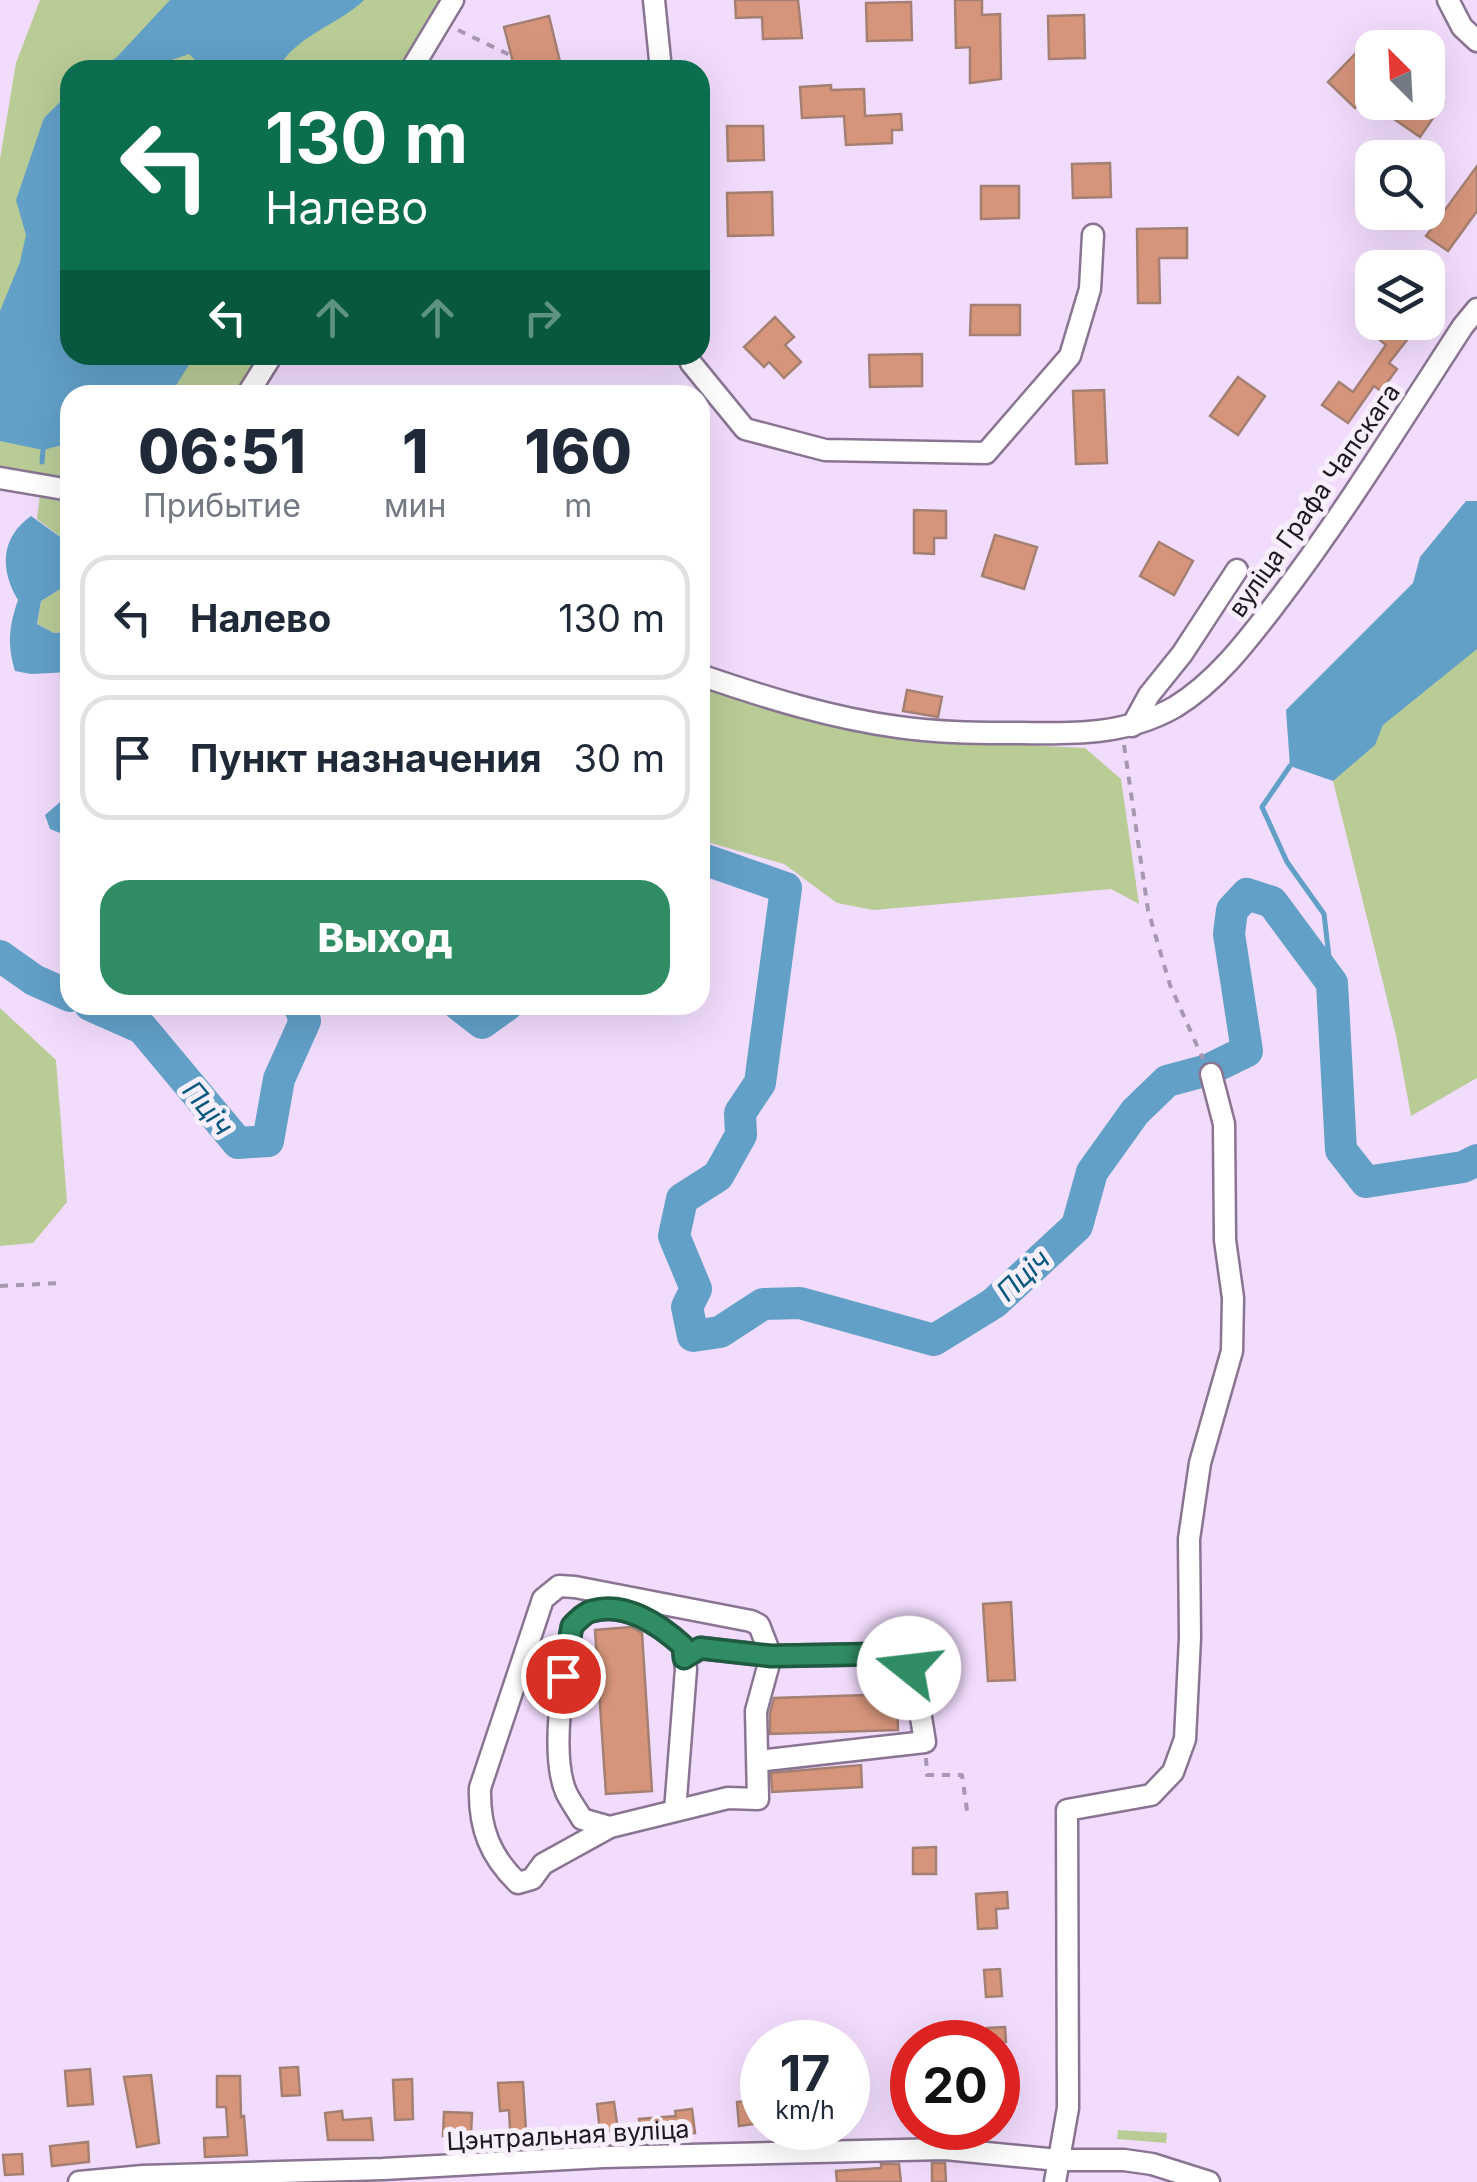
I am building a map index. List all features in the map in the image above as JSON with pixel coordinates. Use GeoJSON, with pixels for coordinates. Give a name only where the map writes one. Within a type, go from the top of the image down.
{"type":"FeatureCollection","features":[{"type":"Feature","properties":{"kind":"street"},"geometry":{"type":"LineString","coordinates":[[417,60],[453,0]]}},
{"type":"Feature","properties":{"kind":"street"},"geometry":{"type":"LineString","coordinates":[[654,0],[660,60]]}},
{"type":"Feature","properties":{"kind":"street"},"geometry":{"type":"LineString","coordinates":[[1448,0],[1462,27],[1477,42]]}},
{"type":"Feature","properties":{"kind":"street"},"geometry":{"type":"LineString","coordinates":[[710,387],[746,429],[825,450],[986,453],[1070,356],[1090,289],[1093,235]]}},
{"type":"Feature","properties":{"kind":"street","name":"вуліца Графа Чапскага"},"geometry":{"type":"LineString","coordinates":[[1126,728],[1176,706],[1198,691],[1262,622],[1380,457],[1462,326],[1477,309]]}},
{"type":"Feature","properties":{"kind":"street"},"geometry":{"type":"LineString","coordinates":[[691,365],[708,385]]}},
{"type":"Feature","properties":{"kind":"street"},"geometry":{"type":"LineString","coordinates":[[0,478],[60,488]]}},
{"type":"Feature","properties":{"kind":"street"},"geometry":{"type":"LineString","coordinates":[[710,677],[832,715],[900,728],[1045,734],[1126,728],[1189,644],[1236,570]]}},
{"type":"Feature","properties":{"kind":"street"},"geometry":{"type":"LineString","coordinates":[[1055,2182],[1068,2108],[1067,1810],[1151,1796],[1173,1772],[1185,1739],[1189,1540],[1200,1463],[1232,1350],[1233,1298],[1225,1240],[1224,1124],[1208,1069]]}},
{"type":"Feature","properties":{"kind":"street"},"geometry":{"type":"LineString","coordinates":[[559,1586],[751,1620],[758,1625],[771,1656],[756,1712],[758,1799],[728,1798],[610,1826],[543,1864],[532,1879],[518,1884],[499,1864],[479,1819],[480,1788],[543,1599],[559,1586]]}},
{"type":"Feature","properties":{"kind":"street"},"geometry":{"type":"LineString","coordinates":[[610,1826],[582,1819],[564,1789],[558,1735],[572,1626],[591,1610],[619,1611],[649,1619],[683,1646],[675,1811]]}},
{"type":"Feature","properties":{"kind":"street"},"geometry":{"type":"LineString","coordinates":[[684,1658],[700,1648],[771,1656],[879,1654],[899,1658],[915,1680],[925,1742],[758,1761]]}},
{"type":"Feature","properties":{"kind":"street","name":"Цэнтральная вуліца"},"geometry":{"type":"LineString","coordinates":[[79,2182],[143,2176],[868,2149],[945,2149],[1058,2160],[1124,2160],[1152,2164],[1209,2182]]}},
{"type":"Feature","properties":{"kind":"path"},"geometry":{"type":"LineString","coordinates":[[440,21],[512,56]]}},
{"type":"Feature","properties":{"kind":"path"},"geometry":{"type":"LineString","coordinates":[[1126,728],[1148,910],[1170,985],[1208,1069]]}},
{"type":"Feature","properties":{"kind":"path"},"geometry":{"type":"LineString","coordinates":[[0,1286],[60,1283]]}},
{"type":"Feature","properties":{"kind":"path"},"geometry":{"type":"LineString","coordinates":[[926,1762],[927,1775],[962,1775],[968,1818]]}},
{"type":"Feature","properties":{"kind":"green space"},"geometry":{"type":"Polygon","coordinates":[[[40,0],[445,0],[407,60],[60,60],[60,365],[256,365],[244,385],[60,385],[60,478],[0,467],[0,159],[16,63],[40,0]]]}},
{"type":"Feature","properties":{"kind":"green space"},"geometry":{"type":"Polygon","coordinates":[[[40,495],[60,499],[60,536],[37,519],[40,495]]]}},
{"type":"Feature","properties":{"kind":"green space"},"geometry":{"type":"Polygon","coordinates":[[[60,589],[60,633],[37,624],[41,601],[60,589]]]}},
{"type":"Feature","properties":{"kind":"green space"},"geometry":{"type":"Polygon","coordinates":[[[1477,635],[1477,1078],[1411,1116],[1396,1035],[1333,781],[1383,725],[1477,635]]]}},
{"type":"Feature","properties":{"kind":"green space"},"geometry":{"type":"Polygon","coordinates":[[[710,681],[958,742],[1085,748],[1121,779],[1139,904],[1111,889],[874,910],[837,903],[784,864],[710,843],[710,681]]]}},
{"type":"Feature","properties":{"kind":"green space"},"geometry":{"type":"Polygon","coordinates":[[[0,1008],[56,1060],[67,1202],[33,1243],[0,1246],[0,1008]]]}},
{"type":"Feature","properties":{"kind":"green space"},"geometry":{"type":"Polygon","coordinates":[[[1118,2130],[1167,2133],[1166,2143],[1117,2139],[1118,2130]]]}},
{"type":"Feature","properties":{"kind":"water"},"geometry":{"type":"Polygon","coordinates":[[[170,0],[364,0],[305,40],[283,60],[195,60],[189,54],[172,60],[113,60],[170,0]]]}},
{"type":"Feature","properties":{"kind":"water"},"geometry":{"type":"Polygon","coordinates":[[[60,102],[60,365],[189,365],[176,385],[60,385],[60,446],[43,450],[0,441],[0,311],[20,262],[26,235],[16,200],[44,118],[60,102]]]}},
{"type":"Feature","properties":{"kind":"water"},"geometry":{"type":"Polygon","coordinates":[[[1466,501],[1477,501],[1477,649],[1383,725],[1375,745],[1333,781],[1290,766],[1286,710],[1413,583],[1420,557],[1466,501]]]}},
{"type":"Feature","properties":{"kind":"water"},"geometry":{"type":"Polygon","coordinates":[[[31,516],[60,537],[60,589],[41,601],[37,624],[60,633],[60,673],[15,671],[12,661],[10,635],[18,600],[8,577],[6,555],[13,534],[31,516]]]}},
{"type":"Feature","properties":{"kind":"water"},"geometry":{"type":"Polygon","coordinates":[[[60,802],[60,833],[50,829],[45,815],[60,802]]]}},
{"type":"Feature","properties":{"kind":"building"},"geometry":{"type":"Polygon","coordinates":[[[735,0],[798,0],[802,38],[763,39],[762,17],[736,18],[735,0]]]}},
{"type":"Feature","properties":{"kind":"building"},"geometry":{"type":"Polygon","coordinates":[[[955,0],[982,0],[982,15],[1000,14],[1001,79],[970,83],[970,47],[956,48],[955,0]]]}},
{"type":"Feature","properties":{"kind":"building"},"geometry":{"type":"Polygon","coordinates":[[[911,2],[912,40],[867,41],[866,3],[911,2]]]}},
{"type":"Feature","properties":{"kind":"building"},"geometry":{"type":"Polygon","coordinates":[[[1084,15],[1085,58],[1049,59],[1048,16],[1084,15]]]}},
{"type":"Feature","properties":{"kind":"building"},"geometry":{"type":"Polygon","coordinates":[[[549,16],[560,60],[512,60],[504,27],[549,16]]]}},
{"type":"Feature","properties":{"kind":"building"},"geometry":{"type":"Polygon","coordinates":[[[1355,54],[1355,108],[1328,82],[1355,54]]]}},
{"type":"Feature","properties":{"kind":"building"},"geometry":{"type":"Polygon","coordinates":[[[831,85],[831,90],[864,89],[865,116],[901,114],[902,130],[892,130],[892,143],[846,145],[844,116],[802,118],[800,87],[831,85]]]}},
{"type":"Feature","properties":{"kind":"building"},"geometry":{"type":"Polygon","coordinates":[[[1395,120],[1432,120],[1420,137],[1395,120]]]}},
{"type":"Feature","properties":{"kind":"building"},"geometry":{"type":"Polygon","coordinates":[[[727,126],[763,126],[764,160],[728,161],[727,126]]]}},
{"type":"Feature","properties":{"kind":"building"},"geometry":{"type":"Polygon","coordinates":[[[1110,163],[1111,197],[1073,198],[1072,164],[1110,163]]]}},
{"type":"Feature","properties":{"kind":"building"},"geometry":{"type":"Polygon","coordinates":[[[1477,166],[1477,211],[1448,251],[1426,236],[1430,230],[1445,230],[1445,210],[1477,166]]]}},
{"type":"Feature","properties":{"kind":"building"},"geometry":{"type":"Polygon","coordinates":[[[981,186],[1019,186],[1019,218],[981,219],[981,186]]]}},
{"type":"Feature","properties":{"kind":"building"},"geometry":{"type":"Polygon","coordinates":[[[772,192],[773,235],[728,236],[727,193],[772,192]]]}},
{"type":"Feature","properties":{"kind":"building"},"geometry":{"type":"Polygon","coordinates":[[[1187,228],[1187,258],[1159,258],[1160,303],[1138,303],[1137,229],[1187,228]]]}},
{"type":"Feature","properties":{"kind":"building"},"geometry":{"type":"Polygon","coordinates":[[[971,305],[1020,305],[1020,335],[970,335],[971,305]]]}},
{"type":"Feature","properties":{"kind":"building"},"geometry":{"type":"Polygon","coordinates":[[[775,317],[794,337],[785,345],[801,362],[784,378],[769,362],[764,367],[744,347],[775,317]]]}},
{"type":"Feature","properties":{"kind":"building"},"geometry":{"type":"Polygon","coordinates":[[[1380,340],[1407,340],[1389,363],[1397,369],[1381,391],[1374,386],[1348,423],[1322,405],[1339,382],[1353,392],[1386,345],[1380,340]]]}},
{"type":"Feature","properties":{"kind":"building"},"geometry":{"type":"Polygon","coordinates":[[[922,354],[922,386],[870,387],[869,355],[922,354]]]}},
{"type":"Feature","properties":{"kind":"building"},"geometry":{"type":"Polygon","coordinates":[[[1238,377],[1265,396],[1238,435],[1210,416],[1238,377]]]}},
{"type":"Feature","properties":{"kind":"building"},"geometry":{"type":"Polygon","coordinates":[[[1104,390],[1107,463],[1076,464],[1073,391],[1104,390]]]}},
{"type":"Feature","properties":{"kind":"building"},"geometry":{"type":"Polygon","coordinates":[[[914,510],[946,511],[946,538],[934,538],[934,554],[914,553],[914,510]]]}},
{"type":"Feature","properties":{"kind":"building"},"geometry":{"type":"Polygon","coordinates":[[[995,535],[1037,547],[1024,589],[982,576],[995,535]]]}},
{"type":"Feature","properties":{"kind":"building"},"geometry":{"type":"Polygon","coordinates":[[[1159,542],[1193,561],[1174,595],[1140,576],[1159,542]]]}},
{"type":"Feature","properties":{"kind":"building"},"geometry":{"type":"Polygon","coordinates":[[[907,690],[942,697],[938,717],[903,711],[907,690]]]}},
{"type":"Feature","properties":{"kind":"building"},"geometry":{"type":"Polygon","coordinates":[[[1011,1602],[1015,1680],[988,1681],[983,1604],[1011,1602]]]}},
{"type":"Feature","properties":{"kind":"building"},"geometry":{"type":"Polygon","coordinates":[[[631,1627],[642,1633],[652,1791],[606,1794],[595,1630],[631,1627]]]}},
{"type":"Feature","properties":{"kind":"building"},"geometry":{"type":"Polygon","coordinates":[[[897,1694],[898,1730],[770,1734],[774,1698],[897,1694]]]}},
{"type":"Feature","properties":{"kind":"building"},"geometry":{"type":"Polygon","coordinates":[[[861,1765],[862,1787],[772,1792],[771,1773],[861,1765]]]}},
{"type":"Feature","properties":{"kind":"building"},"geometry":{"type":"Polygon","coordinates":[[[936,1847],[936,1874],[913,1874],[913,1848],[936,1847]]]}},
{"type":"Feature","properties":{"kind":"building"},"geometry":{"type":"Polygon","coordinates":[[[1007,1892],[1008,1908],[996,1909],[997,1928],[978,1929],[976,1894],[1007,1892]]]}},
{"type":"Feature","properties":{"kind":"building"},"geometry":{"type":"Polygon","coordinates":[[[1000,1969],[1002,1996],[986,1997],[984,1970],[1000,1969]]]}},
{"type":"Feature","properties":{"kind":"building"},"geometry":{"type":"Polygon","coordinates":[[[298,2067],[300,2095],[282,2096],[280,2068],[298,2067]]]}},
{"type":"Feature","properties":{"kind":"building"},"geometry":{"type":"Polygon","coordinates":[[[90,2069],[93,2104],[68,2106],[65,2071],[90,2069]]]}},
{"type":"Feature","properties":{"kind":"building"},"geometry":{"type":"Polygon","coordinates":[[[151,2075],[159,2143],[137,2147],[124,2077],[151,2075]]]}},
{"type":"Feature","properties":{"kind":"building"},"geometry":{"type":"Polygon","coordinates":[[[217,2076],[240,2076],[247,2155],[205,2157],[204,2138],[228,2137],[226,2107],[217,2107],[217,2076]]]}},
{"type":"Feature","properties":{"kind":"building"},"geometry":{"type":"Polygon","coordinates":[[[412,2079],[413,2119],[395,2120],[393,2080],[412,2079]]]}},
{"type":"Feature","properties":{"kind":"building"},"geometry":{"type":"Polygon","coordinates":[[[523,2082],[526,2131],[531,2131],[532,2147],[511,2148],[509,2110],[500,2111],[498,2083],[523,2082]]]}},
{"type":"Feature","properties":{"kind":"building"},"geometry":{"type":"Polygon","coordinates":[[[614,2102],[618,2130],[600,2132],[597,2104],[614,2102]]]}},
{"type":"Feature","properties":{"kind":"building"},"geometry":{"type":"Polygon","coordinates":[[[692,2109],[695,2133],[641,2137],[639,2119],[676,2116],[675,2111],[692,2109]]]}},
{"type":"Feature","properties":{"kind":"building"},"geometry":{"type":"Polygon","coordinates":[[[342,2111],[343,2120],[371,2118],[373,2140],[328,2140],[325,2113],[342,2111]]]}},
{"type":"Feature","properties":{"kind":"building"},"geometry":{"type":"Polygon","coordinates":[[[444,2112],[472,2113],[471,2136],[443,2136],[444,2112]]]}},
{"type":"Feature","properties":{"kind":"building"},"geometry":{"type":"Polygon","coordinates":[[[88,2142],[89,2162],[52,2166],[50,2146],[88,2142]]]}},
{"type":"Feature","properties":{"kind":"building"},"geometry":{"type":"Polygon","coordinates":[[[22,2154],[23,2174],[5,2175],[3,2155],[22,2154]]]}},
{"type":"Feature","properties":{"kind":"building"},"geometry":{"type":"Polygon","coordinates":[[[932,2163],[945,2163],[946,2182],[932,2182],[932,2163]]]}},
{"type":"Feature","properties":{"kind":"building"},"geometry":{"type":"Polygon","coordinates":[[[881,2164],[899,2164],[901,2182],[837,2182],[836,2171],[881,2168],[881,2164]]]}},
{"type":"Feature","properties":{"kind":"waterway"},"geometry":{"type":"LineString","coordinates":[[42,462],[43,450]]}},
{"type":"Feature","properties":{"kind":"waterway"},"geometry":{"type":"LineString","coordinates":[[1290,766],[1262,807],[1287,862],[1324,914],[1332,983]]}},
{"type":"Feature","properties":{"kind":"waterway","name":"Пціч"},"geometry":{"type":"LineString","coordinates":[[710,861],[786,888],[760,1083],[740,1113],[741,1135],[718,1176],[682,1199],[674,1236],[696,1289],[687,1307],[693,1336],[720,1332],[763,1304],[800,1303],[934,1340],[994,1303],[1077,1226],[1092,1172],[1135,1112],[1167,1081],[1208,1070],[1247,1051],[1229,934],[1232,910],[1247,894],[1272,902],[1332,983],[1341,1150],[1366,1182],[1463,1167],[1477,1160]]}},
{"type":"Feature","properties":{"kind":"waterway","name":"Пціч"},"geometry":{"type":"LineString","coordinates":[[0,956],[34,980],[60,992]]}},
{"type":"Feature","properties":{"kind":"waterway","name":"Пціч"},"geometry":{"type":"LineString","coordinates":[[113,1015],[142,1028],[238,1143],[268,1141],[279,1079],[305,1021],[303,1015]]}},
{"type":"Feature","properties":{"kind":"waterway","name":"Пціч"},"geometry":{"type":"LineString","coordinates":[[472,1015],[482,1023],[493,1015]]}},
{"type":"Feature","properties":{"kind":"route"},"geometry":{"type":"LineString","coordinates":[[563,1676],[572,1626],[591,1610],[619,1611],[649,1619],[683,1646],[684,1658],[700,1648],[795,1657],[879,1654],[899,1658],[909,1668]]}}]}
